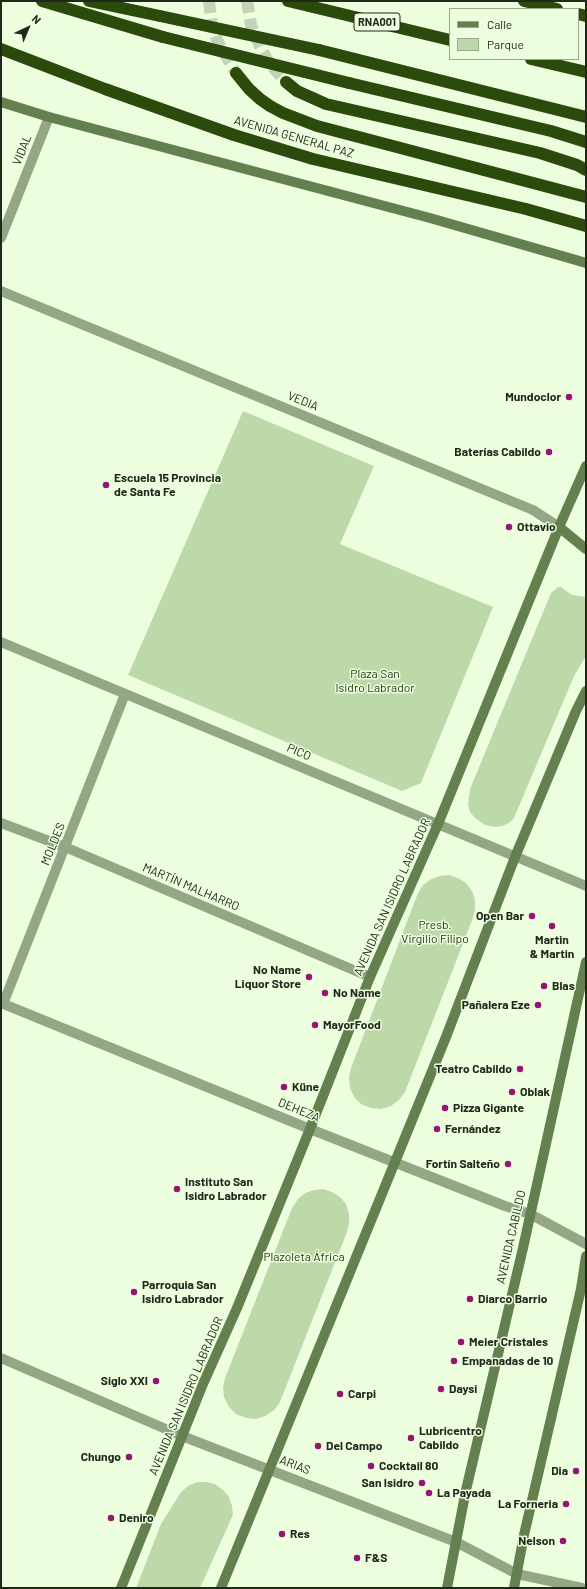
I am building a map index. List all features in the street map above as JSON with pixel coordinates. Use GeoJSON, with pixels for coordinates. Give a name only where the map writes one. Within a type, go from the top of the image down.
{"type":"FeatureCollection","features":[{"type":"Feature","properties":{"kind":"highway"},"geometry":{"type":"LineString","coordinates":[[42,1],[163,37],[552,131],[586,142]]}},
{"type":"Feature","properties":{"kind":"highway"},"geometry":{"type":"LineString","coordinates":[[89,1],[319,50],[586,116]]}},
{"type":"Feature","properties":{"kind":"highway","name":"RNA001"},"geometry":{"type":"LineString","coordinates":[[288,1],[449,40]]}},
{"type":"Feature","properties":{"kind":"highway"},"geometry":{"type":"LineString","coordinates":[[524,1],[553,8]]}},
{"type":"Feature","properties":{"kind":"highway","name":"AVENIDA GENERAL PAZ"},"geometry":{"type":"LineString","coordinates":[[1,49],[105,89],[220,130],[313,159],[526,209],[586,226]]}},
{"type":"Feature","properties":{"kind":"highway"},"geometry":{"type":"LineString","coordinates":[[535,60],[586,72]]}},
{"type":"Feature","properties":{"kind":"highway"},"geometry":{"type":"LineString","coordinates":[[236,73],[249,89],[260,99],[283,114],[317,126],[586,197]]}},
{"type":"Feature","properties":{"kind":"highway"},"geometry":{"type":"LineString","coordinates":[[286,82],[297,91],[326,104],[540,153],[578,165],[586,170]]}},
{"type":"Feature","properties":{"kind":"street"},"geometry":{"type":"LineString","coordinates":[[1,102],[49,117],[422,216],[586,263]]}},
{"type":"Feature","properties":{"kind":"street","name":"VIDAL"},"geometry":{"type":"LineString","coordinates":[[1,238],[49,117]]}},
{"type":"Feature","properties":{"kind":"street","name":"VEDIA"},"geometry":{"type":"LineString","coordinates":[[1,291],[533,510],[559,527],[586,549]]}},
{"type":"Feature","properties":{"kind":"street"},"geometry":{"type":"LineString","coordinates":[[559,527],[586,466]]}},
{"type":"Feature","properties":{"kind":"street","name":"AVENIDA SAN ISIDRO LABRADOR"},"geometry":{"type":"LineString","coordinates":[[121,1588],[182,1436],[237,1308],[310,1130],[370,977],[438,824],[559,527]]}},
{"type":"Feature","properties":{"kind":"street","name":"PICO"},"geometry":{"type":"LineString","coordinates":[[1,642],[586,886]]}},
{"type":"Feature","properties":{"kind":"street"},"geometry":{"type":"LineString","coordinates":[[221,1588],[446,1036],[515,856],[576,711],[586,691]]}},
{"type":"Feature","properties":{"kind":"street","name":"MOLDES"},"geometry":{"type":"LineString","coordinates":[[2,1003],[126,694]]}},
{"type":"Feature","properties":{"kind":"street"},"geometry":{"type":"LineString","coordinates":[[576,711],[586,706]]}},
{"type":"Feature","properties":{"kind":"street","name":"MARTÍN MALHARRO"},"geometry":{"type":"LineString","coordinates":[[1,824],[65,847],[370,977]]}},
{"type":"Feature","properties":{"kind":"street","name":"AVENIDA CABILDO"},"geometry":{"type":"LineString","coordinates":[[447,1588],[466,1490],[530,1214],[586,962]]}},
{"type":"Feature","properties":{"kind":"street","name":"DEHEZA"},"geometry":{"type":"LineString","coordinates":[[2,1003],[310,1130],[505,1206],[530,1214],[586,1244]]}},
{"type":"Feature","properties":{"kind":"street"},"geometry":{"type":"LineString","coordinates":[[514,1588],[524,1535],[581,1289],[586,1256]]}},
{"type":"Feature","properties":{"kind":"street","name":"ARIAS"},"geometry":{"type":"LineString","coordinates":[[1,1358],[182,1436],[456,1542],[517,1574],[582,1588]]}},
{"type":"Feature","properties":{"kind":"green space","name":"Plaza San Isidro Labrador"},"geometry":{"type":"Polygon","coordinates":[[[243,411],[374,466],[340,544],[493,607],[421,783],[402,791],[128,675],[243,411]]]}},
{"type":"Feature","properties":{"kind":"green space"},"geometry":{"type":"Polygon","coordinates":[[[558,587],[561,587],[572,595],[586,597],[586,656],[574,676],[514,818],[503,826],[495,827],[485,825],[475,818],[470,812],[468,805],[470,789],[551,593],[558,587]]]}},
{"type":"Feature","properties":{"kind":"green space","name":"Presb. Virgilio Filipo"},"geometry":{"type":"Polygon","coordinates":[[[449,875],[466,883],[472,891],[475,899],[473,918],[405,1092],[399,1100],[391,1106],[381,1109],[371,1108],[361,1104],[354,1097],[350,1088],[349,1077],[351,1068],[418,893],[423,885],[431,879],[449,875]]]}},
{"type":"Feature","properties":{"kind":"green space","name":"Plazoleta África"},"geometry":{"type":"Polygon","coordinates":[[[323,1189],[340,1197],[346,1204],[349,1213],[347,1232],[280,1402],[274,1410],[265,1416],[256,1419],[246,1418],[236,1414],[229,1407],[224,1397],[223,1388],[225,1378],[292,1208],[298,1199],[305,1193],[323,1189]]]}},
{"type":"Feature","properties":{"kind":"green space"},"geometry":{"type":"Polygon","coordinates":[[[197,1482],[215,1484],[223,1490],[229,1497],[233,1515],[200,1588],[136,1588],[161,1524],[181,1492],[188,1486],[197,1482]]]}},
{"type":"Feature","properties":{"kind":"tunnel"},"geometry":{"type":"LineString","coordinates":[[209,1],[212,25],[217,40],[236,73]]}},
{"type":"Feature","properties":{"kind":"tunnel"},"geometry":{"type":"LineString","coordinates":[[247,1],[251,25],[259,44],[269,63],[286,82]]}},
{"type":"Feature","properties":{"kind":"place","name":"Mundoclor"},"geometry":{"type":"Point","coordinates":[569,397]}},
{"type":"Feature","properties":{"kind":"place","name":"Baterías Cabildo"},"geometry":{"type":"Point","coordinates":[549,452]}},
{"type":"Feature","properties":{"kind":"place","name":"Escuela 15 Provincia de Santa Fe"},"geometry":{"type":"Point","coordinates":[106,485]}},
{"type":"Feature","properties":{"kind":"place","name":"Ottavio"},"geometry":{"type":"Point","coordinates":[509,527]}},
{"type":"Feature","properties":{"kind":"place","name":"Open Bar"},"geometry":{"type":"Point","coordinates":[532,916]}},
{"type":"Feature","properties":{"kind":"place","name":"Martin & Martin"},"geometry":{"type":"Point","coordinates":[552,926]}},
{"type":"Feature","properties":{"kind":"place","name":"No Name Liquor Store"},"geometry":{"type":"Point","coordinates":[309,977]}},
{"type":"Feature","properties":{"kind":"place","name":"Blas"},"geometry":{"type":"Point","coordinates":[544,986]}},
{"type":"Feature","properties":{"kind":"place","name":"No Name"},"geometry":{"type":"Point","coordinates":[325,993]}},
{"type":"Feature","properties":{"kind":"place","name":"Pañalera Eze"},"geometry":{"type":"Point","coordinates":[538,1005]}},
{"type":"Feature","properties":{"kind":"place","name":"MayorFood"},"geometry":{"type":"Point","coordinates":[315,1025]}},
{"type":"Feature","properties":{"kind":"place","name":"Teatro Cabildo"},"geometry":{"type":"Point","coordinates":[520,1069]}},
{"type":"Feature","properties":{"kind":"place","name":"Küne"},"geometry":{"type":"Point","coordinates":[284,1087]}},
{"type":"Feature","properties":{"kind":"place","name":"Oblak"},"geometry":{"type":"Point","coordinates":[512,1092]}},
{"type":"Feature","properties":{"kind":"place","name":"Pizza Gigante"},"geometry":{"type":"Point","coordinates":[445,1108]}},
{"type":"Feature","properties":{"kind":"place","name":"Fernández"},"geometry":{"type":"Point","coordinates":[437,1129]}},
{"type":"Feature","properties":{"kind":"place","name":"Fortín Salteño"},"geometry":{"type":"Point","coordinates":[508,1164]}},
{"type":"Feature","properties":{"kind":"place","name":"Instituto San Isidro Labrador"},"geometry":{"type":"Point","coordinates":[177,1189]}},
{"type":"Feature","properties":{"kind":"place","name":"Parroquia San Isidro Labrador"},"geometry":{"type":"Point","coordinates":[134,1292]}},
{"type":"Feature","properties":{"kind":"place","name":"Diarco Barrio"},"geometry":{"type":"Point","coordinates":[470,1299]}},
{"type":"Feature","properties":{"kind":"place","name":"Meier Cristales"},"geometry":{"type":"Point","coordinates":[461,1342]}},
{"type":"Feature","properties":{"kind":"place","name":"Empanadas de 10"},"geometry":{"type":"Point","coordinates":[454,1361]}},
{"type":"Feature","properties":{"kind":"place","name":"Siglo XXI"},"geometry":{"type":"Point","coordinates":[156,1381]}},
{"type":"Feature","properties":{"kind":"place","name":"Daysi"},"geometry":{"type":"Point","coordinates":[441,1389]}},
{"type":"Feature","properties":{"kind":"place","name":"Carpi"},"geometry":{"type":"Point","coordinates":[340,1394]}},
{"type":"Feature","properties":{"kind":"place","name":"Lubricentro Cabildo"},"geometry":{"type":"Point","coordinates":[411,1438]}},
{"type":"Feature","properties":{"kind":"place","name":"Del Campo"},"geometry":{"type":"Point","coordinates":[318,1446]}},
{"type":"Feature","properties":{"kind":"place","name":"Chungo"},"geometry":{"type":"Point","coordinates":[129,1457]}},
{"type":"Feature","properties":{"kind":"place","name":"Cocktail 80"},"geometry":{"type":"Point","coordinates":[371,1466]}},
{"type":"Feature","properties":{"kind":"place","name":"Dia"},"geometry":{"type":"Point","coordinates":[576,1471]}},
{"type":"Feature","properties":{"kind":"place","name":"San Isidro"},"geometry":{"type":"Point","coordinates":[422,1483]}},
{"type":"Feature","properties":{"kind":"place","name":"La Payada"},"geometry":{"type":"Point","coordinates":[429,1493]}},
{"type":"Feature","properties":{"kind":"place","name":"La Forneria"},"geometry":{"type":"Point","coordinates":[566,1504]}},
{"type":"Feature","properties":{"kind":"place","name":"Deniro"},"geometry":{"type":"Point","coordinates":[111,1518]}},
{"type":"Feature","properties":{"kind":"place","name":"Res"},"geometry":{"type":"Point","coordinates":[282,1534]}},
{"type":"Feature","properties":{"kind":"place","name":"Nelson"},"geometry":{"type":"Point","coordinates":[563,1541]}},
{"type":"Feature","properties":{"kind":"place","name":"F&S"},"geometry":{"type":"Point","coordinates":[357,1558]}}]}
